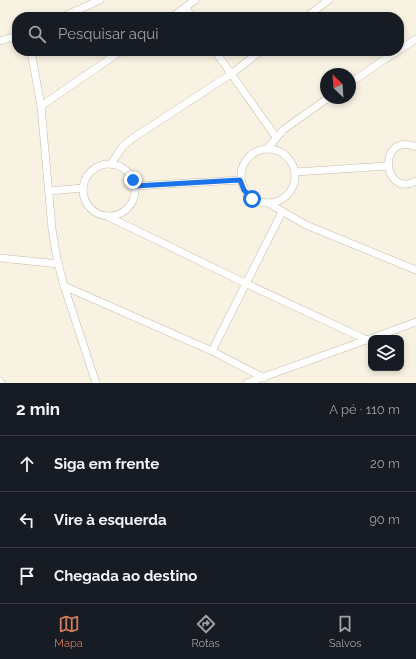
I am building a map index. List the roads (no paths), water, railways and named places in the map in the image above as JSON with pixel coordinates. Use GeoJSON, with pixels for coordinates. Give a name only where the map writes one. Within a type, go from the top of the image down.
{"type":"FeatureCollection","features":[{"type":"Feature","properties":{"kind":"street"},"geometry":{"type":"LineString","coordinates":[[73,12],[100,0]]}},
{"type":"Feature","properties":{"kind":"street"},"geometry":{"type":"LineString","coordinates":[[180,12],[195,0]]}},
{"type":"Feature","properties":{"kind":"street"},"geometry":{"type":"LineString","coordinates":[[313,12],[329,0]]}},
{"type":"Feature","properties":{"kind":"street"},"geometry":{"type":"LineString","coordinates":[[186,8],[189,12]]}},
{"type":"Feature","properties":{"kind":"street"},"geometry":{"type":"LineString","coordinates":[[0,41],[12,37]]}},
{"type":"Feature","properties":{"kind":"street"},"geometry":{"type":"LineString","coordinates":[[404,46],[416,39]]}},
{"type":"Feature","properties":{"kind":"street"},"geometry":{"type":"LineString","coordinates":[[32,56],[41,106],[49,191],[59,264],[64,286],[96,383]]}},
{"type":"Feature","properties":{"kind":"street"},"geometry":{"type":"LineString","coordinates":[[41,106],[115,56]]}},
{"type":"Feature","properties":{"kind":"street"},"geometry":{"type":"LineString","coordinates":[[218,56],[276,137]]}},
{"type":"Feature","properties":{"kind":"street"},"geometry":{"type":"LineString","coordinates":[[111,164],[123,146],[132,138],[231,74],[254,56]]}},
{"type":"Feature","properties":{"kind":"street"},"geometry":{"type":"LineString","coordinates":[[356,79],[389,56]]}},
{"type":"Feature","properties":{"kind":"street"},"geometry":{"type":"LineString","coordinates":[[267,149],[276,137],[320,104]]}},
{"type":"Feature","properties":{"kind":"street"},"geometry":{"type":"LineString","coordinates":[[416,147],[405,145],[396,148],[389,156],[387,166],[390,175],[398,182],[408,183],[416,181]]}},
{"type":"Feature","properties":{"kind":"street"},"geometry":{"type":"LineString","coordinates":[[268,203],[280,200],[289,194],[294,183],[295,172],[291,161],[283,153],[267,149],[256,151],[246,158],[241,168],[240,180],[248,195],[257,201],[268,203],[306,225],[416,270]]}},
{"type":"Feature","properties":{"kind":"street"},"geometry":{"type":"LineString","coordinates":[[107,216],[119,214],[128,208],[134,197],[135,186],[127,171],[111,164],[99,166],[90,172],[83,188],[85,200],[92,209],[247,284],[368,338]]}},
{"type":"Feature","properties":{"kind":"street"},"geometry":{"type":"LineString","coordinates":[[295,172],[387,166]]}},
{"type":"Feature","properties":{"kind":"street"},"geometry":{"type":"LineString","coordinates":[[135,186],[240,180]]}},
{"type":"Feature","properties":{"kind":"street"},"geometry":{"type":"LineString","coordinates":[[49,191],[83,188]]}},
{"type":"Feature","properties":{"kind":"street"},"geometry":{"type":"LineString","coordinates":[[212,351],[282,212]]}},
{"type":"Feature","properties":{"kind":"street"},"geometry":{"type":"LineString","coordinates":[[0,258],[59,264]]}},
{"type":"Feature","properties":{"kind":"street"},"geometry":{"type":"LineString","coordinates":[[64,286],[212,351],[264,378]]}},
{"type":"Feature","properties":{"kind":"street"},"geometry":{"type":"LineString","coordinates":[[381,335],[416,322]]}},
{"type":"Feature","properties":{"kind":"street"},"geometry":{"type":"LineString","coordinates":[[247,383],[368,340]]}}]}
